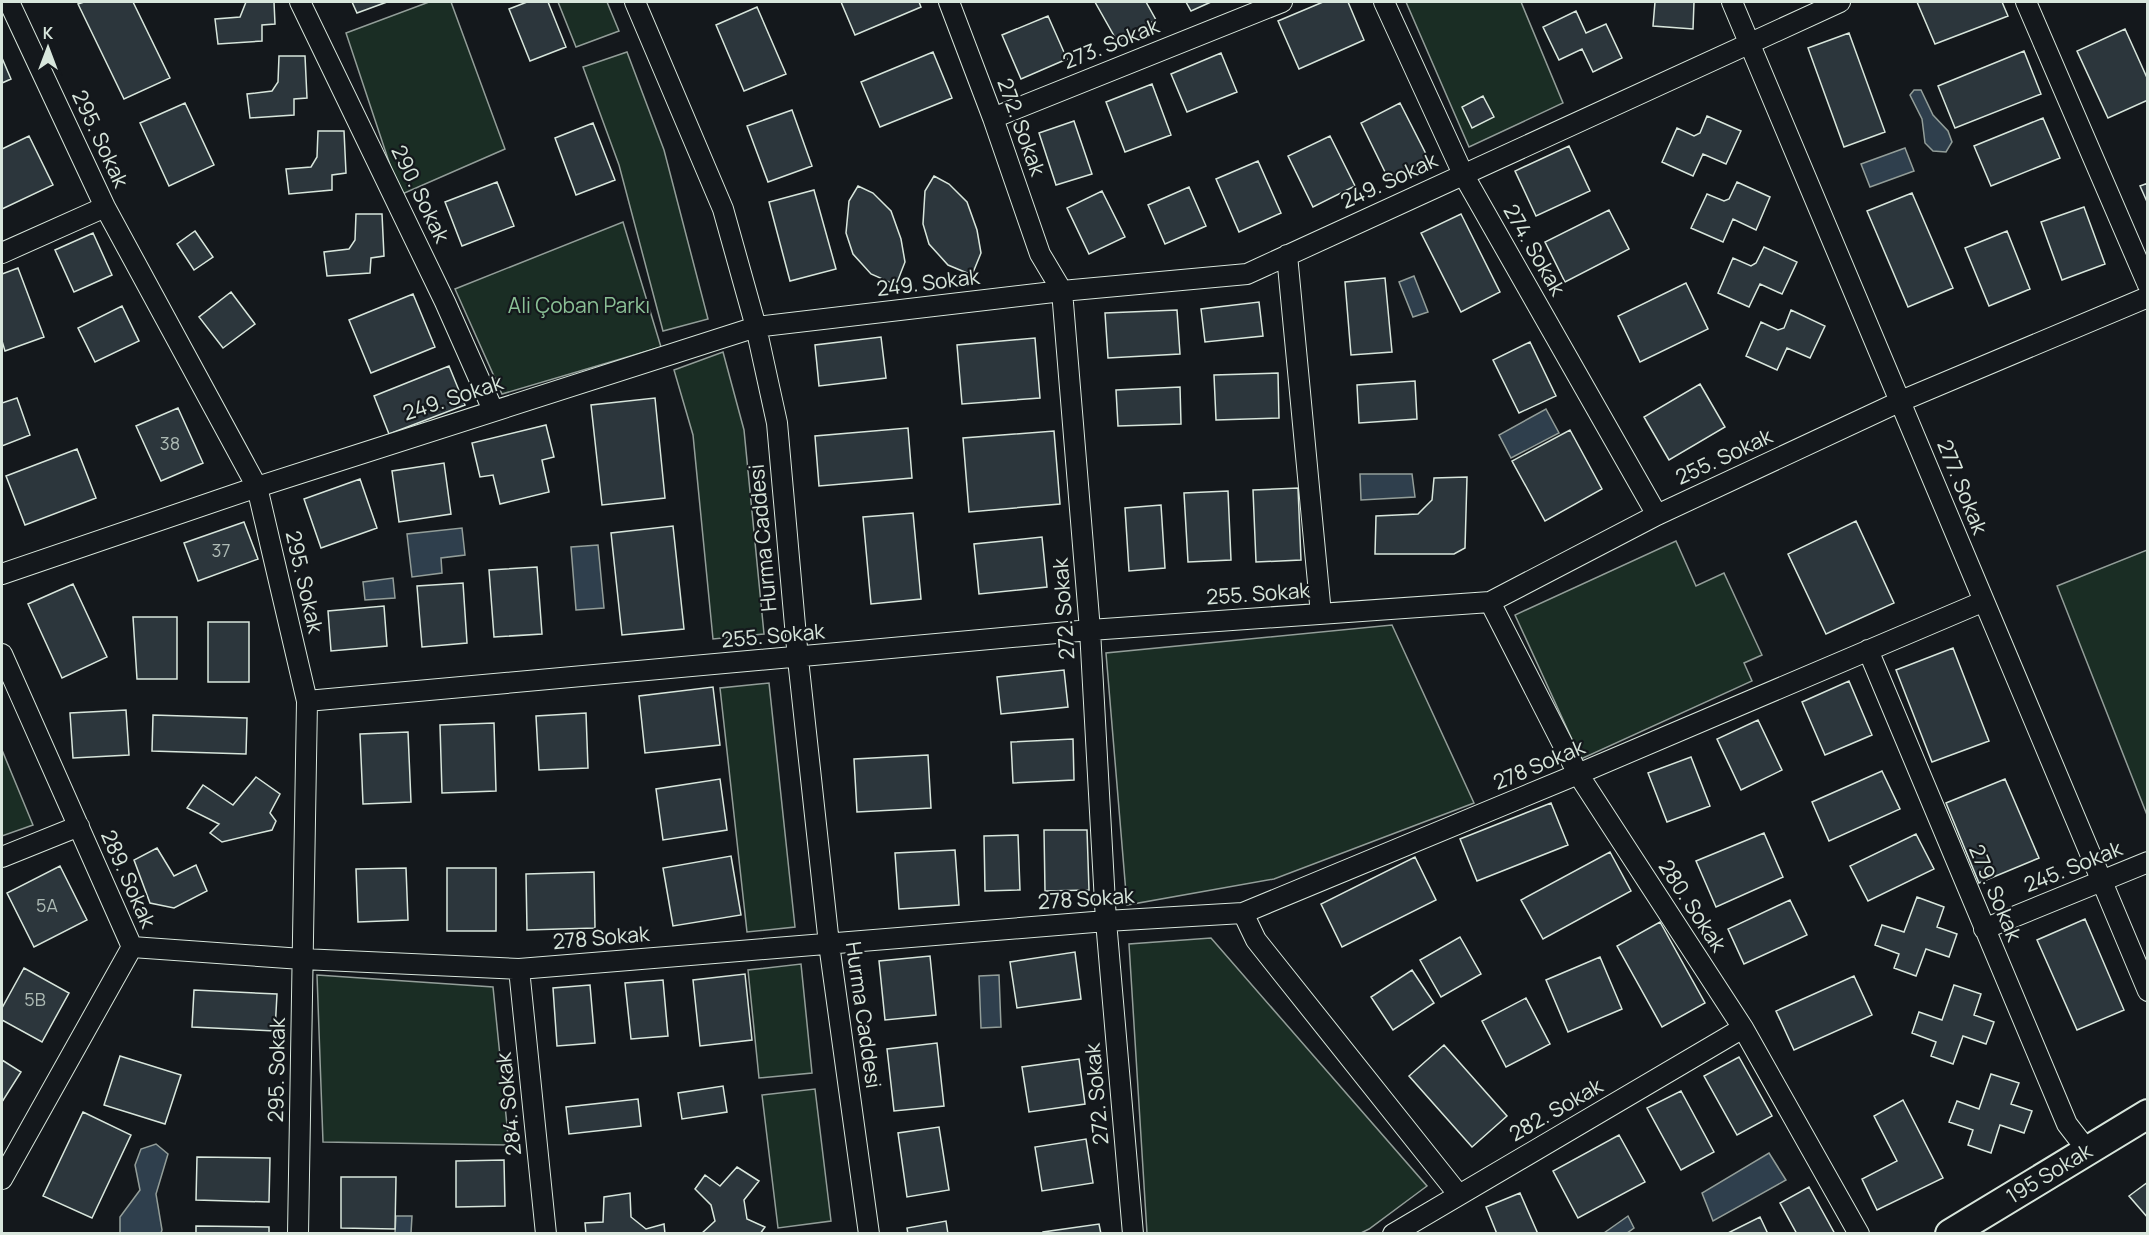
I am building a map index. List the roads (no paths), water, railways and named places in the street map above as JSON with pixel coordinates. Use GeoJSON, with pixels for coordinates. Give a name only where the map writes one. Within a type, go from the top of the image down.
{"type":"FeatureCollection","features":[{"type":"Feature","properties":{"kind":"street","name":"295. Sokak"},"geometry":{"type":"LineString","coordinates":[[9,2],[105,207],[257,487],[307,701],[298,1233]]}},
{"type":"Feature","properties":{"kind":"street","name":"290. Sokak"},"geometry":{"type":"LineString","coordinates":[[300,2],[445,302],[493,410]]}},
{"type":"Feature","properties":{"kind":"street","name":"Hurma Caddesi"},"geometry":{"type":"LineString","coordinates":[[635,2],[723,209],[756,327],[777,423],[798,659],[829,944],[869,1233]]}},
{"type":"Feature","properties":{"kind":"street","name":"272. Sokak"},"geometry":{"type":"LineString","coordinates":[[949,2],[993,118],[1040,254],[1062,291],[1090,630],[1106,921],[1133,1233]]}},
{"type":"Feature","properties":{"kind":"street","name":"273. Sokak"},"geometry":{"type":"LineString","coordinates":[[993,118],[1282,2]]}},
{"type":"Feature","properties":{"kind":"street","name":"274. Sokak"},"geometry":{"type":"LineString","coordinates":[[1384,2],[1463,174],[1657,515]]}},
{"type":"Feature","properties":{"kind":"street","name":"277. Sokak"},"geometry":{"type":"LineString","coordinates":[[1732,2],[1901,401],[1982,602],[2148,991]]}},
{"type":"Feature","properties":{"kind":"street","name":"249. Sokak"},"geometry":{"type":"LineString","coordinates":[[2,574],[257,487],[756,327],[1062,291],[1247,274],[1840,2]]}},
{"type":"Feature","properties":{"kind":"street"},"geometry":{"type":"LineString","coordinates":[[2026,2],[2148,285]]}},
{"type":"Feature","properties":{"kind":"street"},"geometry":{"type":"LineString","coordinates":[[2,253],[105,207]]}},
{"type":"Feature","properties":{"kind":"street"},"geometry":{"type":"LineString","coordinates":[[1287,255],[1322,614]]}},
{"type":"Feature","properties":{"kind":"street","name":"255. Sokak"},"geometry":{"type":"LineString","coordinates":[[307,701],[798,659],[1090,630],[1490,602],[1657,515],[1901,401],[2148,297]]}},
{"type":"Feature","properties":{"kind":"street","name":"280. Sokak"},"geometry":{"type":"LineString","coordinates":[[1490,602],[1578,774],[1743,1028],[1859,1233]]}},
{"type":"Feature","properties":{"kind":"street","name":"278 Sokak"},"geometry":{"type":"LineString","coordinates":[[132,946],[302,958],[519,969],[1106,921],[1243,914],[1982,602]]}},
{"type":"Feature","properties":{"kind":"street","name":"279. Sokak"},"geometry":{"type":"LineString","coordinates":[[1868,650],[2067,1124],[2087,1150]]}},
{"type":"Feature","properties":{"kind":"street","name":"289. Sokak"},"geometry":{"type":"LineString","coordinates":[[2,654],[132,946],[2,1179]]}},
{"type":"Feature","properties":{"kind":"street"},"geometry":{"type":"LineString","coordinates":[[2,858],[78,826]]}},
{"type":"Feature","properties":{"kind":"street","name":"245. Sokak"},"geometry":{"type":"LineString","coordinates":[[1984,929],[2148,862]]}},
{"type":"Feature","properties":{"kind":"street"},"geometry":{"type":"LineString","coordinates":[[1243,914],[1256,940],[1459,1195]]}},
{"type":"Feature","properties":{"kind":"street","name":"284. Sokak"},"geometry":{"type":"LineString","coordinates":[[519,969],[546,1233]]}},
{"type":"Feature","properties":{"kind":"street","name":"282. Sokak"},"geometry":{"type":"LineString","coordinates":[[1393,1233],[1743,1028]]}},
{"type":"Feature","properties":{"kind":"street","name":"195 Sokak"},"geometry":{"type":"LineString","coordinates":[[1950,1233],[2148,1114]]}},
{"type":"Feature","properties":{"kind":"water"},"geometry":{"type":"Polygon","coordinates":[[[1914,90],[1921,90],[1933,115],[1948,131],[1952,142],[1946,152],[1933,151],[1925,143],[1922,119],[1910,95],[1914,90]]]}},
{"type":"Feature","properties":{"kind":"water"},"geometry":{"type":"Polygon","coordinates":[[[1905,148],[1914,171],[1870,187],[1861,164],[1905,148]]]}},
{"type":"Feature","properties":{"kind":"water"},"geometry":{"type":"Polygon","coordinates":[[[1414,276],[1428,312],[1413,317],[1399,282],[1414,276]]]}},
{"type":"Feature","properties":{"kind":"water"},"geometry":{"type":"Polygon","coordinates":[[[1546,409],[1559,433],[1511,458],[1499,435],[1546,409]]]}},
{"type":"Feature","properties":{"kind":"water"},"geometry":{"type":"Polygon","coordinates":[[[1360,474],[1412,474],[1415,497],[1361,500],[1360,474]]]}},
{"type":"Feature","properties":{"kind":"water"},"geometry":{"type":"Polygon","coordinates":[[[462,528],[465,555],[441,558],[442,573],[412,577],[407,534],[462,528]]]}},
{"type":"Feature","properties":{"kind":"water"},"geometry":{"type":"Polygon","coordinates":[[[598,545],[604,608],[576,610],[571,547],[598,545]]]}},
{"type":"Feature","properties":{"kind":"water"},"geometry":{"type":"Polygon","coordinates":[[[393,578],[395,598],[365,600],[363,582],[393,578]]]}},
{"type":"Feature","properties":{"kind":"water"},"geometry":{"type":"Polygon","coordinates":[[[999,975],[1001,1027],[981,1028],[979,976],[999,975]]]}},
{"type":"Feature","properties":{"kind":"water"},"geometry":{"type":"Polygon","coordinates":[[[156,1144],[168,1154],[156,1194],[161,1233],[120,1233],[120,1217],[140,1190],[135,1165],[141,1149],[156,1144]]]}},
{"type":"Feature","properties":{"kind":"water"},"geometry":{"type":"Polygon","coordinates":[[[1769,1153],[1786,1180],[1713,1221],[1702,1193],[1769,1153]]]}},
{"type":"Feature","properties":{"kind":"water"},"geometry":{"type":"Polygon","coordinates":[[[396,1216],[412,1216],[411,1233],[395,1233],[396,1216]]]}},
{"type":"Feature","properties":{"kind":"water"},"geometry":{"type":"Polygon","coordinates":[[[1628,1216],[1634,1228],[1627,1233],[1604,1233],[1628,1216]]]}},
{"type":"Feature","properties":{"kind":"park label","name":"Ali Çoban Parkı"},"geometry":{"type":"Point","coordinates":[579,306]}}]}
